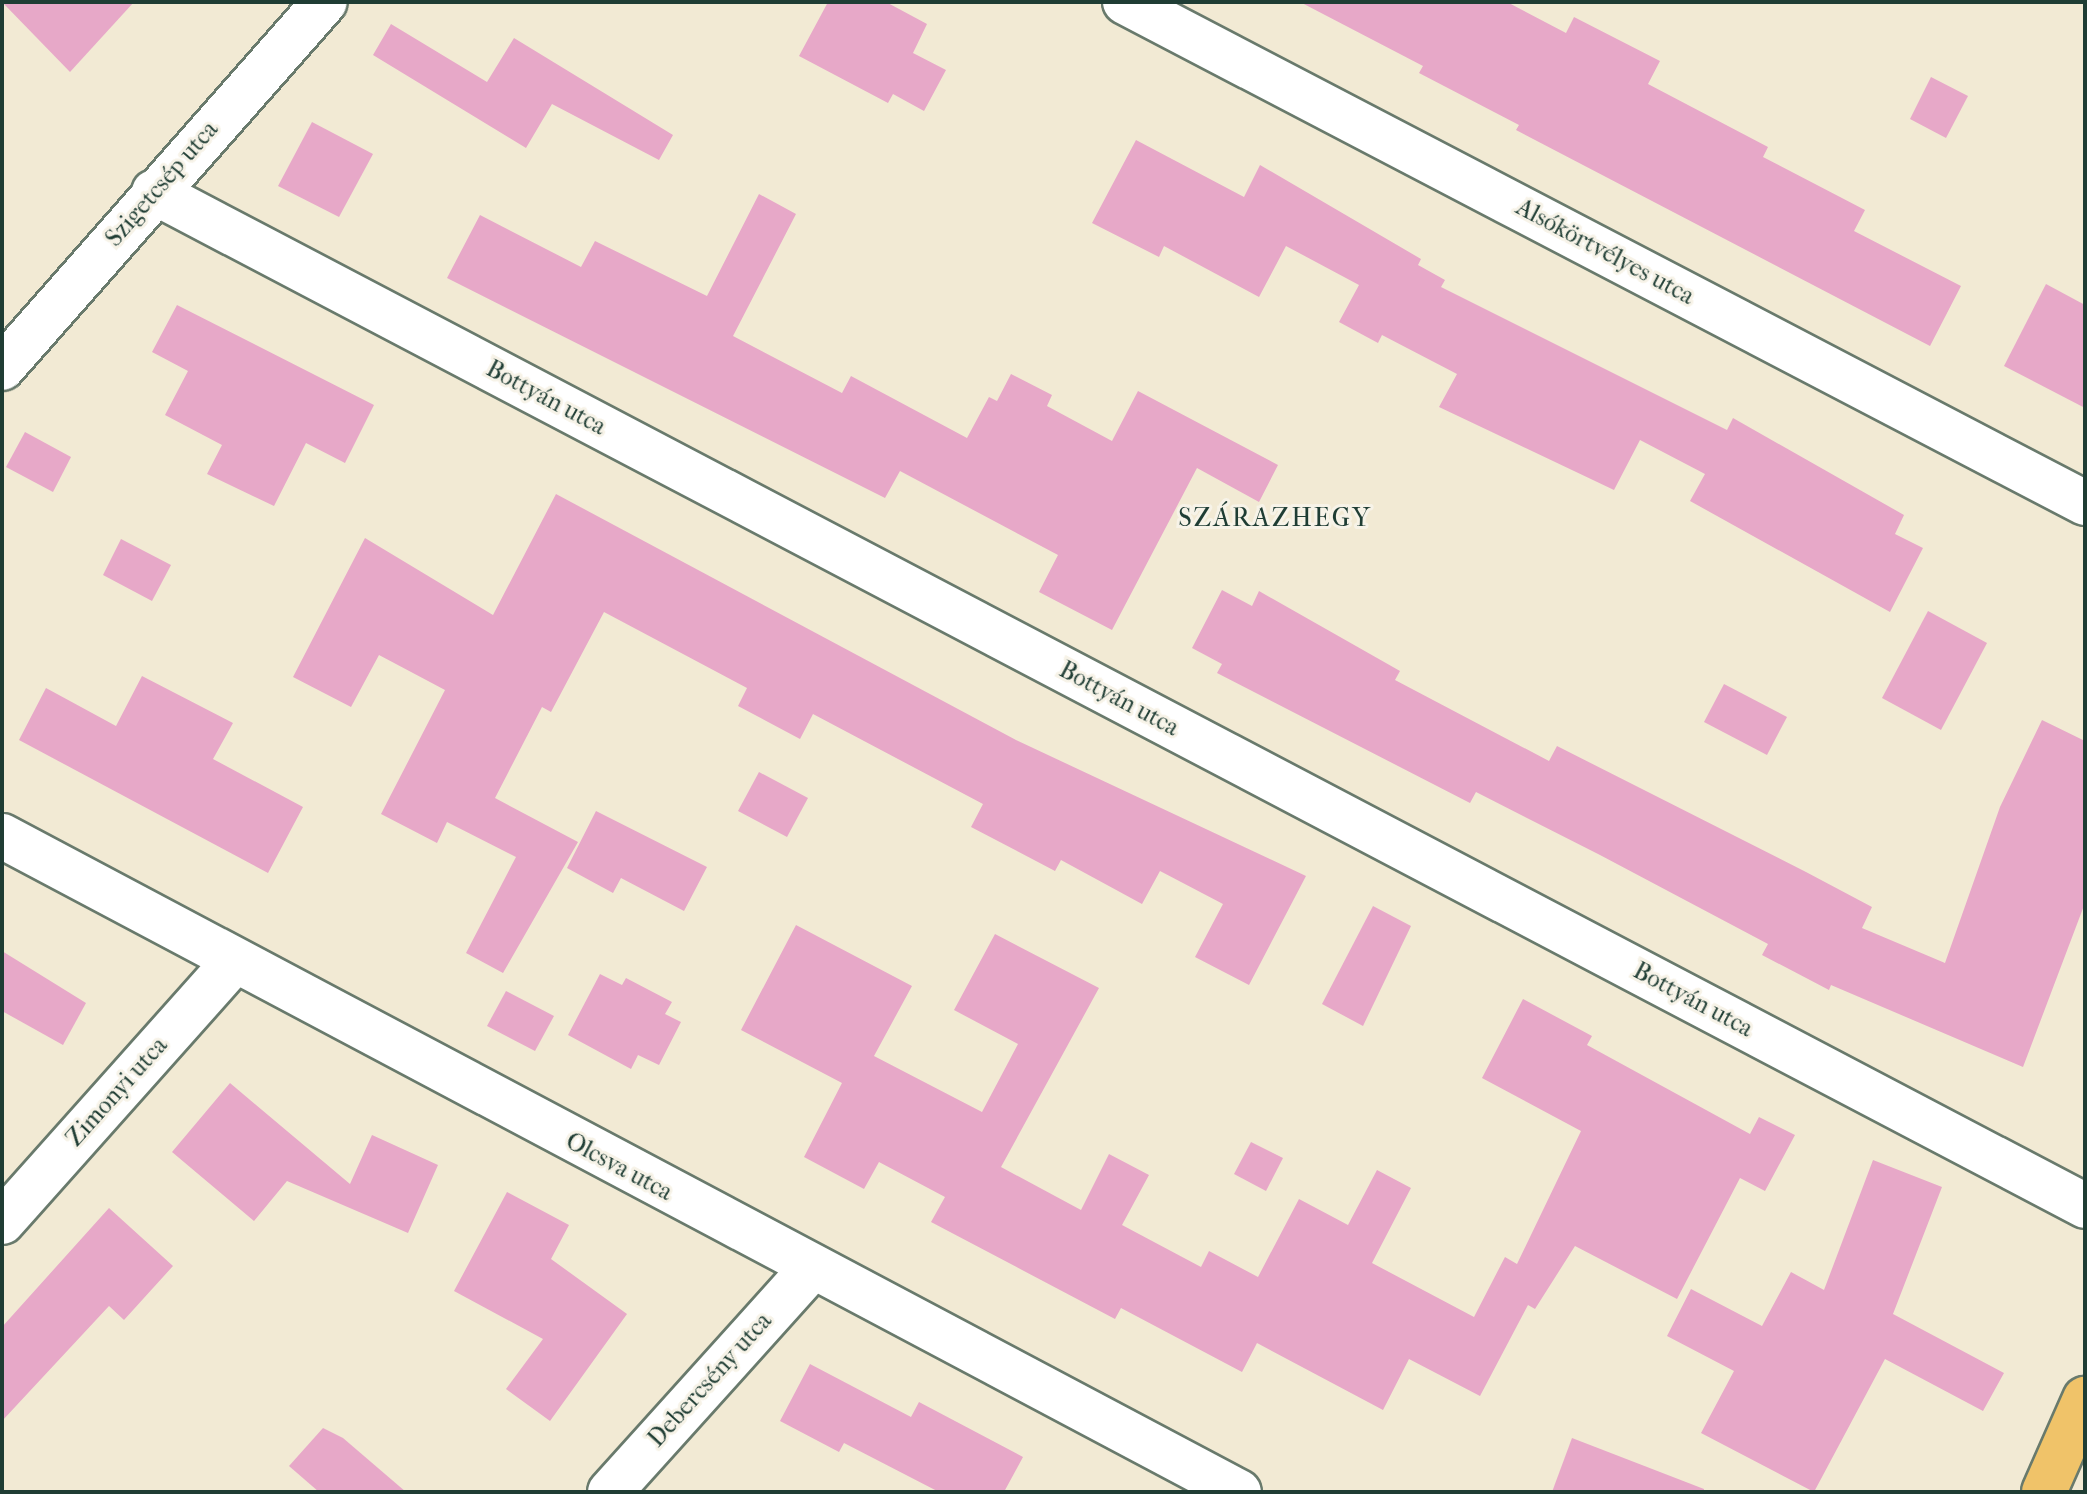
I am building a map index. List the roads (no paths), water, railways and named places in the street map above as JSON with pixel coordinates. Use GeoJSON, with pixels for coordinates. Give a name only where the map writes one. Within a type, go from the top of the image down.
{"type":"FeatureCollection","features":[{"type":"Feature","properties":{"kind":"main road"},"geometry":{"type":"LineString","coordinates":[[2044,1492],[2085,1399]]}},
{"type":"Feature","properties":{"kind":"street","name":"Szigetcsép utca"},"geometry":{"type":"LineString","coordinates":[[2,368],[154,192],[325,2]]}},
{"type":"Feature","properties":{"kind":"street","name":"Alsókörtvélyes utca"},"geometry":{"type":"LineString","coordinates":[[1125,2],[2085,503]]}},
{"type":"Feature","properties":{"kind":"street","name":"Bottyán utca"},"geometry":{"type":"LineString","coordinates":[[154,192],[2085,1206]]}},
{"type":"Feature","properties":{"kind":"street","name":"Olcsva utca"},"geometry":{"type":"LineString","coordinates":[[2,836],[233,963],[1239,1492]]}},
{"type":"Feature","properties":{"kind":"street","name":"Zimonyi utca"},"geometry":{"type":"LineString","coordinates":[[2,1222],[233,963]]}},
{"type":"Feature","properties":{"kind":"street","name":"Debercsény utca"},"geometry":{"type":"LineString","coordinates":[[610,1492],[811,1269]]}},
{"type":"Feature","properties":{"kind":"district","name":"SZÁRAZHEGY"},"geometry":{"type":"Point","coordinates":[1275,518]}}]}
